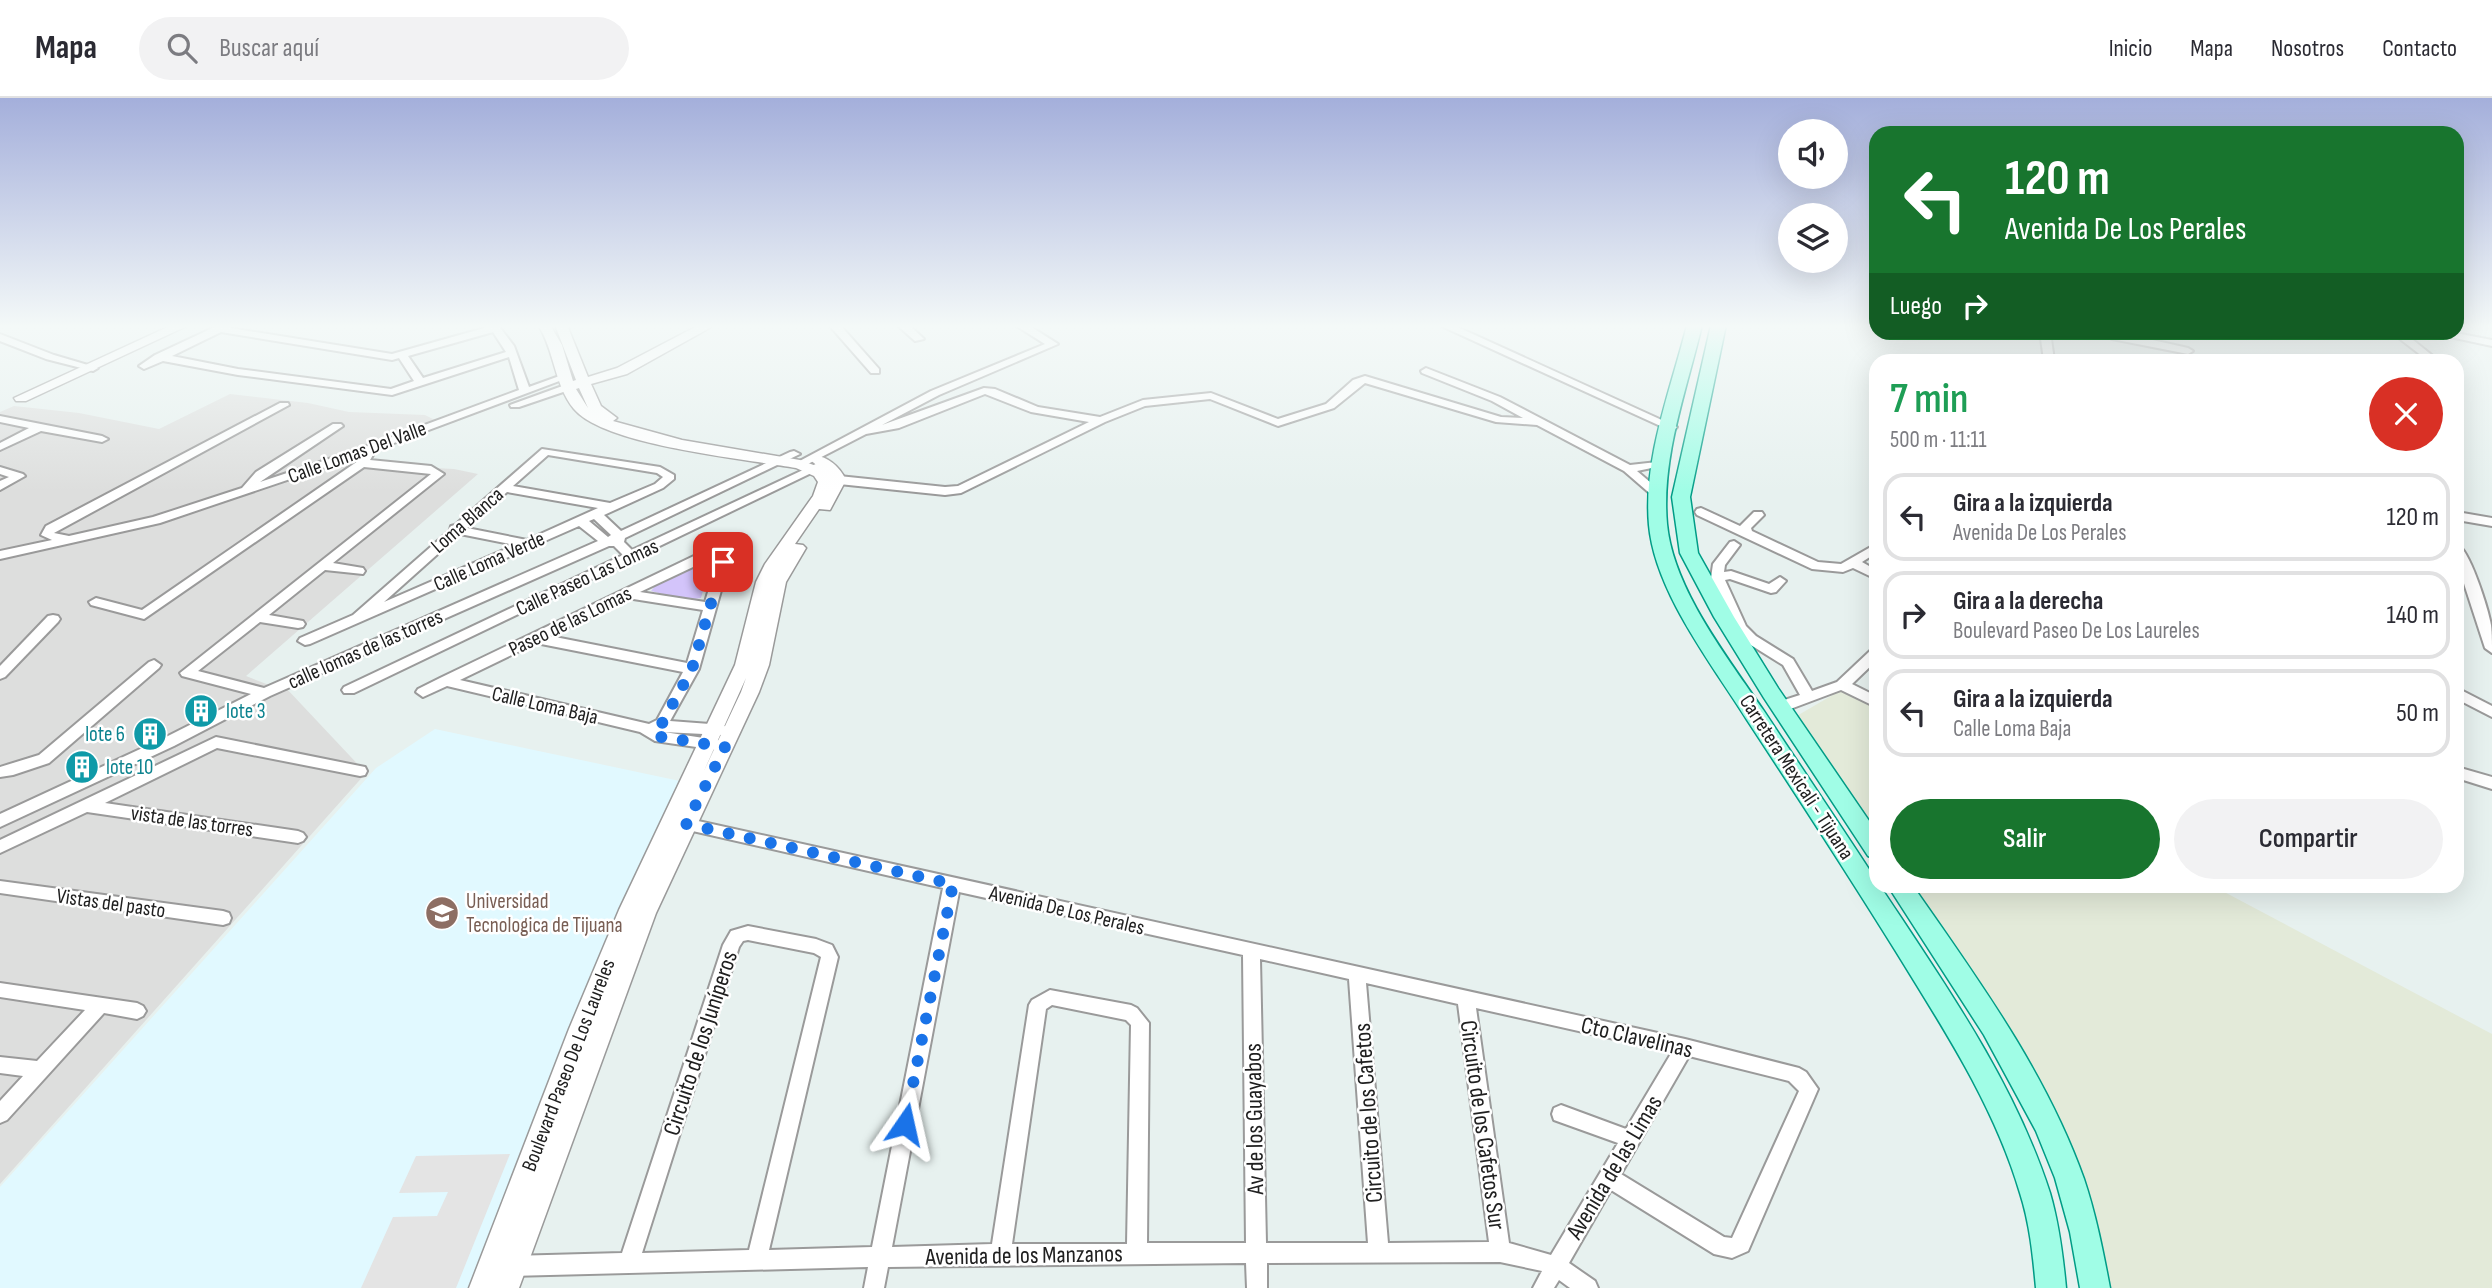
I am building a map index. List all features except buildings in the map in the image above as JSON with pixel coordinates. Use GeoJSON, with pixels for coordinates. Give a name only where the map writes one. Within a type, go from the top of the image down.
{"type":"FeatureCollection","features":[{"type":"Feature","properties":{"kind":"main road","name":"Carretera Mexicali - Tijuana"},"geometry":{"type":"LineString","coordinates":[[1682,381],[1662,463],[1658,494],[1658,525],[1671,573],[1687,604],[1869,889]]}},
{"type":"Feature","properties":{"kind":"main road","name":"Carretera Mexicali - Tijuana"},"geometry":{"type":"LineString","coordinates":[[1706,381],[1681,497],[1689,553],[1699,575],[1780,707],[1869,840]]}},
{"type":"Feature","properties":{"kind":"main road","name":"Carretera Mexicali - Tijuana"},"geometry":{"type":"LineString","coordinates":[[1871,893],[2000,1100],[2029,1172],[2042,1217],[2051,1288]]}},
{"type":"Feature","properties":{"kind":"main road"},"geometry":{"type":"LineString","coordinates":[[1905,893],[1970,991],[2034,1097],[2062,1157],[2079,1212],[2095,1288]]}},
{"type":"Feature","properties":{"kind":"street"},"geometry":{"type":"LineString","coordinates":[[20,398],[59,381]]}},
{"type":"Feature","properties":{"kind":"street"},"geometry":{"type":"LineString","coordinates":[[299,381],[392,392],[428,381]]}},
{"type":"Feature","properties":{"kind":"street"},"geometry":{"type":"LineString","coordinates":[[521,381],[525,391]]}},
{"type":"Feature","properties":{"kind":"street"},"geometry":{"type":"LineString","coordinates":[[571,381],[525,391],[468,411],[473,416],[481,416],[572,381]]}},
{"type":"Feature","properties":{"kind":"street"},"geometry":{"type":"LineString","coordinates":[[573,381],[583,412],[591,419],[616,430],[804,462],[835,471],[839,481],[945,491],[961,489],[1101,420],[1143,404],[1211,396],[1278,423],[1330,406],[1361,381]]}},
{"type":"Feature","properties":{"kind":"street"},"geometry":{"type":"LineString","coordinates":[[615,541],[804,462],[963,381]]}},
{"type":"Feature","properties":{"kind":"street"},"geometry":{"type":"LineString","coordinates":[[1370,381],[1500,419],[1537,422]]}},
{"type":"Feature","properties":{"kind":"street"},"geometry":{"type":"LineString","coordinates":[[1450,381],[1496,399],[1628,469],[1658,494]]}},
{"type":"Feature","properties":{"kind":"street"},"geometry":{"type":"LineString","coordinates":[[1568,381],[1671,427]]}},
{"type":"Feature","properties":{"kind":"street"},"geometry":{"type":"LineString","coordinates":[[861,431],[876,431],[895,426],[984,391],[991,391],[1035,410],[1101,420]]}},
{"type":"Feature","properties":{"kind":"street"},"geometry":{"type":"LineString","coordinates":[[81,538],[53,538],[47,535],[50,529],[284,405]]}},
{"type":"Feature","properties":{"kind":"street","name":"Calle Lomas Del Valle"},"geometry":{"type":"LineString","coordinates":[[0,555],[156,520],[372,448],[468,411]]}},
{"type":"Feature","properties":{"kind":"street"},"geometry":{"type":"LineString","coordinates":[[0,419],[102,439]]}},
{"type":"Feature","properties":{"kind":"street"},"geometry":{"type":"LineString","coordinates":[[244,492],[260,474],[337,426]]}},
{"type":"Feature","properties":{"kind":"street"},"geometry":{"type":"LineString","coordinates":[[0,447],[40,427]]}},
{"type":"Feature","properties":{"kind":"street"},"geometry":{"type":"LineString","coordinates":[[388,464],[408,435]]}},
{"type":"Feature","properties":{"kind":"street"},"geometry":{"type":"LineString","coordinates":[[96,602],[144,615],[362,463],[372,448]]}},
{"type":"Feature","properties":{"kind":"street","name":"Calle Loma Verde"},"geometry":{"type":"LineString","coordinates":[[305,641],[611,508],[659,486],[670,477],[660,470],[546,451]]}},
{"type":"Feature","properties":{"kind":"street","name":"Loma Blanca"},"geometry":{"type":"LineString","coordinates":[[357,619],[455,529],[546,451]]}},
{"type":"Feature","properties":{"kind":"street","name":"Calle Paseo Las Lomas"},"geometry":{"type":"LineString","coordinates":[[349,690],[631,556],[804,462]]}},
{"type":"Feature","properties":{"kind":"street","name":"Boulevard Paseo De Los Laureles"},"geometry":{"type":"LineString","coordinates":[[720,738],[744,665],[764,582],[773,564],[825,488],[824,477],[804,462]]}},
{"type":"Feature","properties":{"kind":"street"},"geometry":{"type":"LineString","coordinates":[[265,693],[187,673],[438,474],[431,469],[362,463]]}},
{"type":"Feature","properties":{"kind":"street"},"geometry":{"type":"LineString","coordinates":[[1628,469],[1662,463]]}},
{"type":"Feature","properties":{"kind":"street"},"geometry":{"type":"LineString","coordinates":[[0,470],[19,476],[0,486]]}},
{"type":"Feature","properties":{"kind":"street","name":"Boulevard Paseo De Los Laureles"},"geometry":{"type":"LineString","coordinates":[[482,1288],[580,1028],[677,823],[760,665],[778,582],[839,481]]}},
{"type":"Feature","properties":{"kind":"street"},"geometry":{"type":"LineString","coordinates":[[504,488],[611,508]]}},
{"type":"Feature","properties":{"kind":"street"},"geometry":{"type":"LineString","coordinates":[[1701,512],[1816,566],[1843,568],[1869,553]]}},
{"type":"Feature","properties":{"kind":"street"},"geometry":{"type":"LineString","coordinates":[[596,514],[615,541],[631,556]]}},
{"type":"Feature","properties":{"kind":"street"},"geometry":{"type":"LineString","coordinates":[[1747,534],[1745,527],[1758,515]]}},
{"type":"Feature","properties":{"kind":"street"},"geometry":{"type":"LineString","coordinates":[[2464,517],[2492,522]]}},
{"type":"Feature","properties":{"kind":"street"},"geometry":{"type":"LineString","coordinates":[[581,521],[615,541]]}},
{"type":"Feature","properties":{"kind":"street"},"geometry":{"type":"LineString","coordinates":[[455,529],[528,544]]}},
{"type":"Feature","properties":{"kind":"street","name":"calle lomas de las torres"},"geometry":{"type":"LineString","coordinates":[[0,821],[200,727],[265,693],[615,541]]}},
{"type":"Feature","properties":{"kind":"street"},"geometry":{"type":"LineString","coordinates":[[1734,545],[1719,564],[1717,578],[1740,628],[1751,639],[1787,662],[1808,696]]}},
{"type":"Feature","properties":{"kind":"street","name":"Paseo de las Lomas"},"geometry":{"type":"LineString","coordinates":[[423,692],[702,558],[717,555],[723,558],[723,562],[710,607]]}},
{"type":"Feature","properties":{"kind":"street"},"geometry":{"type":"LineString","coordinates":[[1854,563],[1869,571]]}},
{"type":"Feature","properties":{"kind":"street"},"geometry":{"type":"LineString","coordinates":[[2464,563],[2472,580],[2492,648]]}},
{"type":"Feature","properties":{"kind":"street"},"geometry":{"type":"LineString","coordinates":[[323,566],[359,571]]}},
{"type":"Feature","properties":{"kind":"street"},"geometry":{"type":"LineString","coordinates":[[1717,578],[1731,575],[1770,589],[1780,580]]}},
{"type":"Feature","properties":{"kind":"street"},"geometry":{"type":"LineString","coordinates":[[2464,579],[2472,580]]}},
{"type":"Feature","properties":{"kind":"street"},"geometry":{"type":"LineString","coordinates":[[625,594],[710,607],[692,669],[654,729]]}},
{"type":"Feature","properties":{"kind":"street"},"geometry":{"type":"LineString","coordinates":[[257,617],[298,624]]}},
{"type":"Feature","properties":{"kind":"street"},"geometry":{"type":"LineString","coordinates":[[0,674],[53,619]]}},
{"type":"Feature","properties":{"kind":"street"},"geometry":{"type":"LineString","coordinates":[[536,638],[692,669]]}},
{"type":"Feature","properties":{"kind":"street"},"geometry":{"type":"LineString","coordinates":[[1780,707],[1842,685],[1869,660]]}},
{"type":"Feature","properties":{"kind":"street"},"geometry":{"type":"LineString","coordinates":[[0,772],[44,759],[153,665]]}},
{"type":"Feature","properties":{"kind":"street","name":"Calle Loma Baja"},"geometry":{"type":"LineString","coordinates":[[445,681],[654,729],[720,738]]}},
{"type":"Feature","properties":{"kind":"street"},"geometry":{"type":"LineString","coordinates":[[1842,685],[1869,698]]}},
{"type":"Feature","properties":{"kind":"street"},"geometry":{"type":"LineString","coordinates":[[2464,697],[2492,712]]}},
{"type":"Feature","properties":{"kind":"street"},"geometry":{"type":"LineString","coordinates":[[200,727],[216,742],[360,771]]}},
{"type":"Feature","properties":{"kind":"street"},"geometry":{"type":"LineString","coordinates":[[0,847],[216,742]]}},
{"type":"Feature","properties":{"kind":"street"},"geometry":{"type":"LineString","coordinates":[[2464,773],[2492,783]]}},
{"type":"Feature","properties":{"kind":"street","name":"vista de las torres"},"geometry":{"type":"LineString","coordinates":[[87,806],[298,837]]}},
{"type":"Feature","properties":{"kind":"street","name":"Boulevard Paseo De Los Laureles"},"geometry":{"type":"LineString","coordinates":[[506,1288],[677,823]]}},
{"type":"Feature","properties":{"kind":"street","name":"Avenida De Los Perales"},"geometry":{"type":"LineString","coordinates":[[677,823],[1466,998]]}},
{"type":"Feature","properties":{"kind":"street"},"geometry":{"type":"LineString","coordinates":[[874,1288],[953,884]]}},
{"type":"Feature","properties":{"kind":"street","name":"Vistas del pasto"},"geometry":{"type":"LineString","coordinates":[[0,887],[223,918]]}},
{"type":"Feature","properties":{"kind":"street","name":"Circuito de los Juníperos"},"geometry":{"type":"LineString","coordinates":[[629,1262],[731,945],[737,936],[748,933],[817,946],[826,950],[830,957],[757,1260]]}},
{"type":"Feature","properties":{"kind":"street","name":"Av de los Guayabos"},"geometry":{"type":"LineString","coordinates":[[1251,951],[1257,1288]]}},
{"type":"Feature","properties":{"kind":"street","name":"Circuito de los Cafetos"},"geometry":{"type":"LineString","coordinates":[[1357,974],[1379,1252]]}},
{"type":"Feature","properties":{"kind":"street"},"geometry":{"type":"LineString","coordinates":[[3,993],[137,1011]]}},
{"type":"Feature","properties":{"kind":"street"},"geometry":{"type":"LineString","coordinates":[[1001,1254],[1038,1005],[1050,997],[1131,1013],[1140,1023],[1137,1253]]}},
{"type":"Feature","properties":{"kind":"street","name":"Cto Clavelinas"},"geometry":{"type":"LineString","coordinates":[[1466,998],[1685,1047],[1793,1074],[1806,1083],[1808,1094],[1741,1244],[1732,1248],[1721,1247],[1608,1177]]}},
{"type":"Feature","properties":{"kind":"street","name":"Circuito de los Cafetos Sur"},"geometry":{"type":"LineString","coordinates":[[1466,998],[1500,1252]]}},
{"type":"Feature","properties":{"kind":"street"},"geometry":{"type":"LineString","coordinates":[[0,1114],[99,1007]]}},
{"type":"Feature","properties":{"kind":"street","name":"Avenida de las Limas"},"geometry":{"type":"LineString","coordinates":[[1543,1288],[1685,1047]]}},
{"type":"Feature","properties":{"kind":"street"},"geometry":{"type":"LineString","coordinates":[[0,1065],[41,1070]]}},
{"type":"Feature","properties":{"kind":"street"},"geometry":{"type":"LineString","coordinates":[[1561,1114],[1630,1139]]}},
{"type":"Feature","properties":{"kind":"street","name":"Avenida de los Manzanos"},"geometry":{"type":"LineString","coordinates":[[491,1266],[1001,1254],[1500,1252],[1530,1255],[1556,1265],[1588,1288]]}},
{"type":"Feature","properties":{"kind":"shaded area"},"geometry":{"type":"Polygon","coordinates":[[[230,394],[308,403],[349,412],[425,415],[435,420],[360,448],[353,464],[454,469],[478,474],[246,676],[286,688],[366,773],[0,1184],[0,412],[14,406],[79,413],[159,429],[230,394]]]}},
{"type":"Feature","properties":{"kind":"shaded area"},"geometry":{"type":"Polygon","coordinates":[[[707,561],[716,565],[708,573],[701,598],[686,600],[651,591],[656,585],[707,561]]]}},
{"type":"Feature","properties":{"kind":"shaded area"},"geometry":{"type":"Polygon","coordinates":[[[1843,689],[1869,703],[1869,835],[1795,717],[1843,689]]]}},
{"type":"Feature","properties":{"kind":"shaded area","name":"Universidad Tecnologica de Tijuana"},"geometry":{"type":"Polygon","coordinates":[[[435,729],[694,784],[484,1288],[0,1288],[0,1187],[376,768],[435,729]]]}},
{"type":"Feature","properties":{"kind":"shaded area"},"geometry":{"type":"Polygon","coordinates":[[[1904,893],[2226,893],[2492,1034],[2492,1288],[2097,1288],[2082,1210],[1958,978],[1904,893]]]}},
{"type":"Feature","properties":{"kind":"shaded area"},"geometry":{"type":"Polygon","coordinates":[[[510,1154],[456,1288],[361,1288],[393,1217],[437,1216],[448,1192],[399,1193],[416,1156],[510,1154]]]}},
{"type":"Feature","properties":{"kind":"place","name":"lote 3"},"geometry":{"type":"Point","coordinates":[201,711]}},
{"type":"Feature","properties":{"kind":"place","name":"lote 6"},"geometry":{"type":"Point","coordinates":[150,734]}},
{"type":"Feature","properties":{"kind":"place","name":"lote 10"},"geometry":{"type":"Point","coordinates":[82,767]}},
{"type":"Feature","properties":{"kind":"place","name":"Universidad Tecnologica de Tijuana"},"geometry":{"type":"Point","coordinates":[442,913]}},
{"type":"Feature","properties":{"kind":"route"},"geometry":{"type":"LineString","coordinates":[[723,562],[692,669],[655,736],[725,747],[686,824],[953,884],[905,1124]]}}]}
